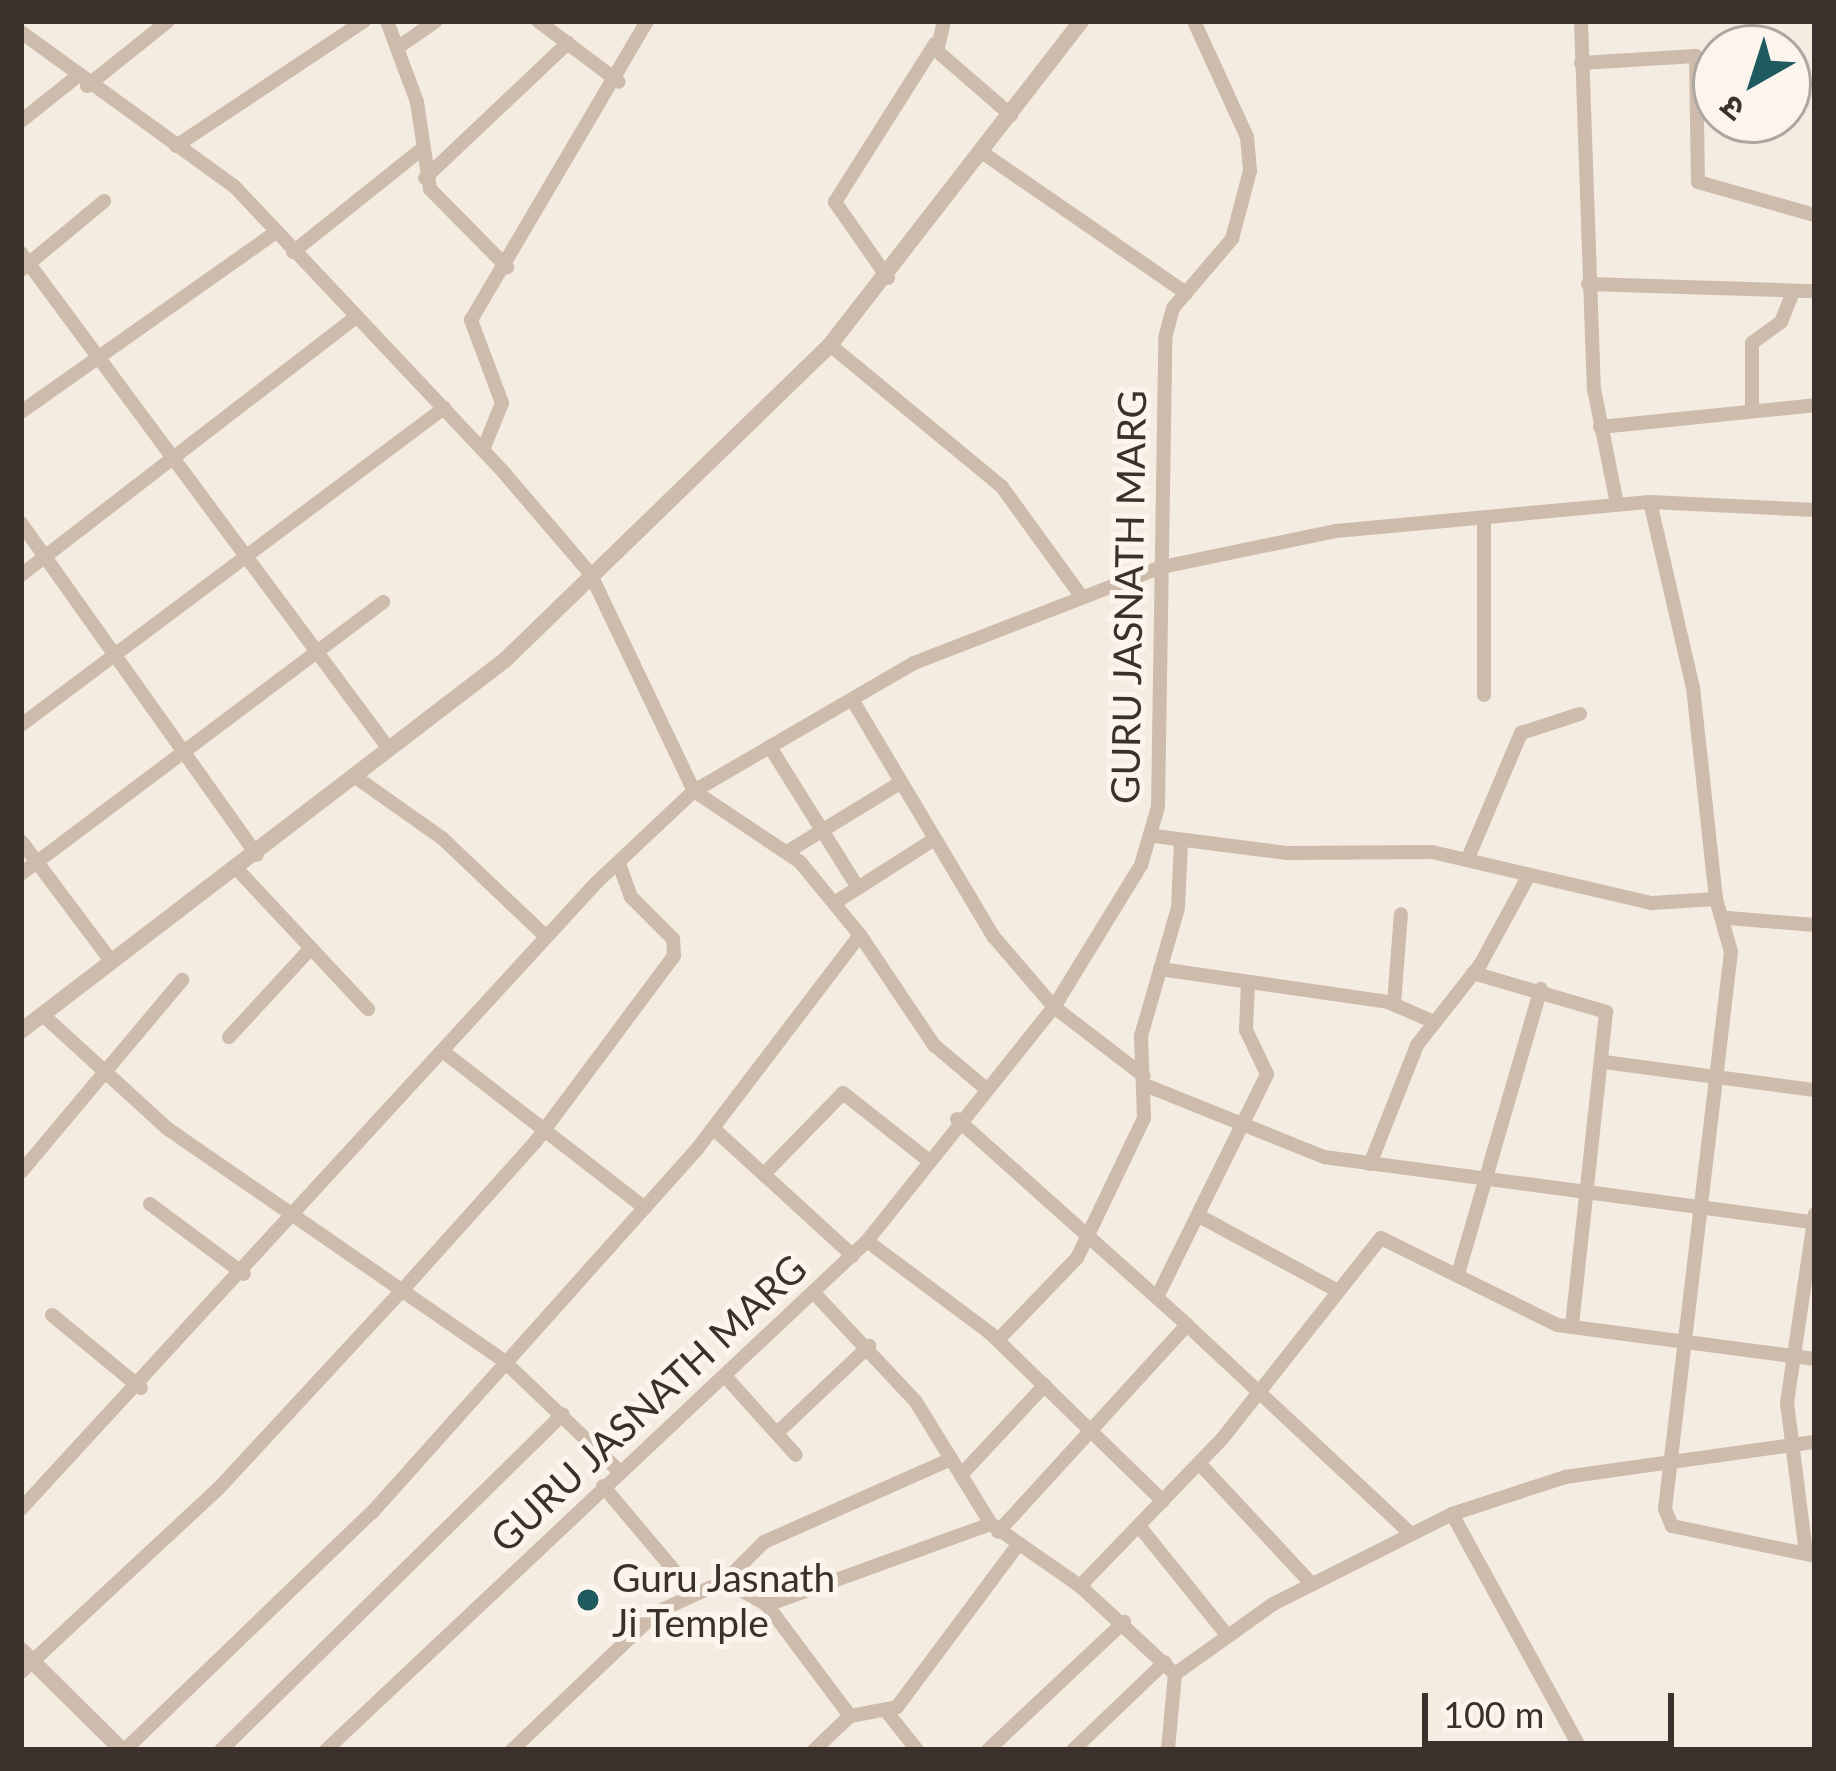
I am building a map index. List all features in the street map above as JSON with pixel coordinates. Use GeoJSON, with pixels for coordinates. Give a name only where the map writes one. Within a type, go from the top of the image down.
{"type":"FeatureCollection","features":[{"type":"Feature","properties":{"kind":"street"},"geometry":{"type":"LineString","coordinates":[[21,122],[168,21]]}},
{"type":"Feature","properties":{"kind":"street"},"geometry":{"type":"LineString","coordinates":[[176,146],[364,21]]}},
{"type":"Feature","properties":{"kind":"street"},"geometry":{"type":"LineString","coordinates":[[387,21],[422,149],[425,178],[507,267]]}},
{"type":"Feature","properties":{"kind":"street"},"geometry":{"type":"LineString","coordinates":[[397,48],[436,21]]}},
{"type":"Feature","properties":{"kind":"street"},"geometry":{"type":"LineString","coordinates":[[538,21],[619,82]]}},
{"type":"Feature","properties":{"kind":"street"},"geometry":{"type":"LineString","coordinates":[[483,450],[502,403],[471,320],[619,82],[647,21]]}},
{"type":"Feature","properties":{"kind":"street"},"geometry":{"type":"LineString","coordinates":[[888,278],[836,202],[935,44],[944,21]]}},
{"type":"Feature","properties":{"kind":"street"},"geometry":{"type":"LineString","coordinates":[[21,1031],[487,676],[830,345],[888,278],[1082,21]]}},
{"type":"Feature","properties":{"kind":"street","name":"GURU JASNATH MARG"},"geometry":{"type":"LineString","coordinates":[[326,1750],[854,1256],[957,1120],[1054,1007],[1154,836],[1165,338],[1186,293],[1232,239],[1250,171],[1247,137],[1193,21]]}},
{"type":"Feature","properties":{"kind":"street"},"geometry":{"type":"LineString","coordinates":[[1581,21],[1588,284],[1600,427],[1617,504]]}},
{"type":"Feature","properties":{"kind":"street"},"geometry":{"type":"LineString","coordinates":[[21,32],[81,82],[176,146],[276,232],[483,450],[590,573],[694,791],[787,852],[836,902],[934,1045],[985,1088]]}},
{"type":"Feature","properties":{"kind":"street"},"geometry":{"type":"LineString","coordinates":[[425,178],[568,44]]}},
{"type":"Feature","properties":{"kind":"street"},"geometry":{"type":"LineString","coordinates":[[935,44],[1011,115]]}},
{"type":"Feature","properties":{"kind":"street"},"geometry":{"type":"LineString","coordinates":[[1581,63],[1696,56],[1698,182],[1815,215]]}},
{"type":"Feature","properties":{"kind":"street"},"geometry":{"type":"LineString","coordinates":[[293,252],[422,149]]}},
{"type":"Feature","properties":{"kind":"street"},"geometry":{"type":"LineString","coordinates":[[982,153],[1186,293]]}},
{"type":"Feature","properties":{"kind":"street"},"geometry":{"type":"LineString","coordinates":[[104,201],[24,262],[103,352],[389,749]]}},
{"type":"Feature","properties":{"kind":"street"},"geometry":{"type":"LineString","coordinates":[[21,412],[276,232]]}},
{"type":"Feature","properties":{"kind":"street"},"geometry":{"type":"LineString","coordinates":[[1588,284],[1815,291]]}},
{"type":"Feature","properties":{"kind":"street"},"geometry":{"type":"LineString","coordinates":[[1752,411],[1752,343],[1781,322],[1792,292]]}},
{"type":"Feature","properties":{"kind":"street"},"geometry":{"type":"LineString","coordinates":[[21,575],[172,449],[356,317]]}},
{"type":"Feature","properties":{"kind":"street"},"geometry":{"type":"LineString","coordinates":[[830,345],[1002,488],[1082,597]]}},
{"type":"Feature","properties":{"kind":"street"},"geometry":{"type":"LineString","coordinates":[[1600,427],[1815,405]]}},
{"type":"Feature","properties":{"kind":"street"},"geometry":{"type":"LineString","coordinates":[[21,725],[444,408]]}},
{"type":"Feature","properties":{"kind":"street"},"geometry":{"type":"LineString","coordinates":[[853,701],[933,840],[1054,1007],[1149,1083],[1244,1132],[1370,1164],[1700,1209],[1815,1218],[1796,1357],[1793,1445],[1810,1554],[1672,1526],[1672,1466],[1700,1209],[1716,1078],[1728,918],[1716,899],[1693,688],[1650,502]]}},
{"type":"Feature","properties":{"kind":"street"},"geometry":{"type":"LineString","coordinates":[[21,1510],[294,1222],[543,934],[694,791],[947,645],[1162,567],[1363,527],[1650,502],[1815,510]]}},
{"type":"Feature","properties":{"kind":"street"},"geometry":{"type":"LineString","coordinates":[[1484,519],[1484,695]]}},
{"type":"Feature","properties":{"kind":"street"},"geometry":{"type":"LineString","coordinates":[[21,523],[256,855]]}},
{"type":"Feature","properties":{"kind":"street"},"geometry":{"type":"LineString","coordinates":[[21,874],[318,656],[383,602]]}},
{"type":"Feature","properties":{"kind":"street"},"geometry":{"type":"LineString","coordinates":[[1468,858],[1521,733],[1580,714]]}},
{"type":"Feature","properties":{"kind":"street"},"geometry":{"type":"LineString","coordinates":[[770,747],[858,888]]}},
{"type":"Feature","properties":{"kind":"street"},"geometry":{"type":"LineString","coordinates":[[354,776],[442,838],[543,934]]}},
{"type":"Feature","properties":{"kind":"street"},"geometry":{"type":"LineString","coordinates":[[787,852],[900,783]]}},
{"type":"Feature","properties":{"kind":"street"},"geometry":{"type":"LineString","coordinates":[[1154,836],[1181,842],[1468,858],[1652,903],[1716,899]]}},
{"type":"Feature","properties":{"kind":"street"},"geometry":{"type":"LineString","coordinates":[[836,902],[933,840]]}},
{"type":"Feature","properties":{"kind":"street"},"geometry":{"type":"LineString","coordinates":[[21,841],[112,962]]}},
{"type":"Feature","properties":{"kind":"street"},"geometry":{"type":"LineString","coordinates":[[998,1340],[1088,1236],[1149,1083],[1139,1050],[1160,969],[1181,842]]}},
{"type":"Feature","properties":{"kind":"street"},"geometry":{"type":"LineString","coordinates":[[618,862],[631,897],[673,939],[674,956],[545,1130],[398,1295],[219,1488],[25,1662],[123,1750],[372,1512],[714,1129],[860,935]]}},
{"type":"Feature","properties":{"kind":"street"},"geometry":{"type":"LineString","coordinates":[[237,869],[368,1010]]}},
{"type":"Feature","properties":{"kind":"street"},"geometry":{"type":"LineString","coordinates":[[1370,1164],[1432,1021],[1474,973],[1529,875]]}},
{"type":"Feature","properties":{"kind":"street"},"geometry":{"type":"LineString","coordinates":[[1394,1004],[1402,914]]}},
{"type":"Feature","properties":{"kind":"street"},"geometry":{"type":"LineString","coordinates":[[1728,918],[1815,925]]}},
{"type":"Feature","properties":{"kind":"street"},"geometry":{"type":"LineString","coordinates":[[229,1036],[311,948]]}},
{"type":"Feature","properties":{"kind":"street"},"geometry":{"type":"LineString","coordinates":[[1160,969],[1394,1004],[1432,1021]]}},
{"type":"Feature","properties":{"kind":"street"},"geometry":{"type":"LineString","coordinates":[[1474,973],[1600,1005],[1604,1062],[1572,1327]]}},
{"type":"Feature","properties":{"kind":"street"},"geometry":{"type":"LineString","coordinates":[[21,1172],[108,1080],[182,980]]}},
{"type":"Feature","properties":{"kind":"street"},"geometry":{"type":"LineString","coordinates":[[1158,1294],[1244,1132],[1267,1074],[1246,1030],[1248,982]]}},
{"type":"Feature","properties":{"kind":"street"},"geometry":{"type":"LineString","coordinates":[[1458,1274],[1478,1179],[1541,988]]}},
{"type":"Feature","properties":{"kind":"street"},"geometry":{"type":"LineString","coordinates":[[43,1015],[108,1080],[294,1222],[504,1361],[619,1471]]}},
{"type":"Feature","properties":{"kind":"street"},"geometry":{"type":"LineString","coordinates":[[445,1052],[645,1208]]}},
{"type":"Feature","properties":{"kind":"street"},"geometry":{"type":"LineString","coordinates":[[1604,1062],[1815,1090]]}},
{"type":"Feature","properties":{"kind":"street"},"geometry":{"type":"LineString","coordinates":[[764,1174],[844,1093],[927,1159]]}},
{"type":"Feature","properties":{"kind":"street"},"geometry":{"type":"LineString","coordinates":[[957,1120],[1158,1294],[1409,1532]]}},
{"type":"Feature","properties":{"kind":"street"},"geometry":{"type":"LineString","coordinates":[[714,1129],[854,1256]]}},
{"type":"Feature","properties":{"kind":"street"},"geometry":{"type":"LineString","coordinates":[[150,1204],[244,1274]]}},
{"type":"Feature","properties":{"kind":"street"},"geometry":{"type":"LineString","coordinates":[[1201,1217],[1338,1291]]}},
{"type":"Feature","properties":{"kind":"street"},"geometry":{"type":"LineString","coordinates":[[1080,1586],[1199,1463],[1381,1238],[1458,1274],[1512,1310],[1572,1327],[1815,1359]]}},
{"type":"Feature","properties":{"kind":"street"},"geometry":{"type":"LineString","coordinates":[[867,1241],[998,1340],[1163,1501]]}},
{"type":"Feature","properties":{"kind":"street"},"geometry":{"type":"LineString","coordinates":[[815,1294],[869,1346],[951,1459],[994,1528],[1080,1586],[1170,1668],[1168,1750]]}},
{"type":"Feature","properties":{"kind":"street"},"geometry":{"type":"LineString","coordinates":[[52,1315],[141,1388]]}},
{"type":"Feature","properties":{"kind":"street"},"geometry":{"type":"LineString","coordinates":[[767,1606],[994,1528],[1094,1433],[1186,1325]]}},
{"type":"Feature","properties":{"kind":"street"},"geometry":{"type":"LineString","coordinates":[[777,1433],[869,1346]]}},
{"type":"Feature","properties":{"kind":"street"},"geometry":{"type":"LineString","coordinates":[[725,1376],[796,1455]]}},
{"type":"Feature","properties":{"kind":"street"},"geometry":{"type":"LineString","coordinates":[[961,1475],[1045,1385]]}},
{"type":"Feature","properties":{"kind":"street"},"geometry":{"type":"LineString","coordinates":[[221,1750],[563,1414]]}},
{"type":"Feature","properties":{"kind":"street"},"geometry":{"type":"LineString","coordinates":[[1072,1750],[1170,1668],[1312,1584],[1452,1514],[1565,1477],[1672,1466],[1815,1442]]}},
{"type":"Feature","properties":{"kind":"street"},"geometry":{"type":"LineString","coordinates":[[512,1750],[689,1588],[725,1581],[764,1542],[951,1459]]}},
{"type":"Feature","properties":{"kind":"street"},"geometry":{"type":"LineString","coordinates":[[1199,1463],[1312,1584]]}},
{"type":"Feature","properties":{"kind":"street"},"geometry":{"type":"LineString","coordinates":[[603,1486],[689,1588]]}},
{"type":"Feature","properties":{"kind":"street"},"geometry":{"type":"LineString","coordinates":[[1452,1514],[1581,1750]]}},
{"type":"Feature","properties":{"kind":"street"},"geometry":{"type":"LineString","coordinates":[[1138,1526],[1226,1634]]}},
{"type":"Feature","properties":{"kind":"street"},"geometry":{"type":"LineString","coordinates":[[814,1750],[850,1716],[887,1712],[1017,1546]]}},
{"type":"Feature","properties":{"kind":"street"},"geometry":{"type":"LineString","coordinates":[[725,1581],[767,1606],[850,1716]]}},
{"type":"Feature","properties":{"kind":"street"},"geometry":{"type":"LineString","coordinates":[[988,1750],[1124,1622]]}},
{"type":"Feature","properties":{"kind":"street"},"geometry":{"type":"LineString","coordinates":[[887,1712],[917,1750]]}},
{"type":"Feature","properties":{"kind":"place","name":"Guru Jasnath Ji Temple"},"geometry":{"type":"Point","coordinates":[588,1600]}}]}
